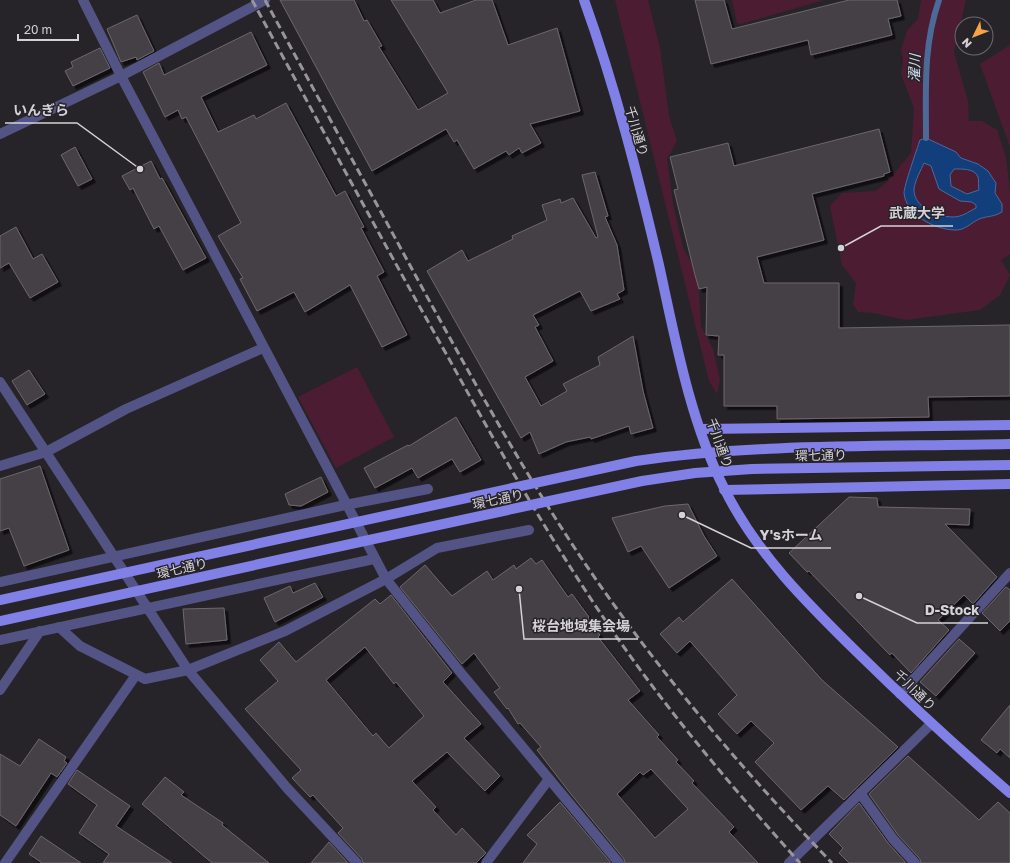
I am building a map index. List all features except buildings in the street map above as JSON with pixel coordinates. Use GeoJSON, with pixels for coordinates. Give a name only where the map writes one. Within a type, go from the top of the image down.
{"type":"FeatureCollection","features":[{"type":"Feature","properties":{"kind":"main road","name":"千川通り"},"geometry":{"type":"LineString","coordinates":[[584,0],[598,40],[643,197],[686,381],[712,463],[724,490],[748,530],[785,577],[830,626],[932,724],[1010,793]]}},
{"type":"Feature","properties":{"kind":"main road"},"geometry":{"type":"LineString","coordinates":[[701,430],[1010,425]]}},
{"type":"Feature","properties":{"kind":"main road","name":"環七通り"},"geometry":{"type":"LineString","coordinates":[[0,600],[636,461],[688,454],[744,450],[1010,444]]}},
{"type":"Feature","properties":{"kind":"main road","name":"環七通り"},"geometry":{"type":"LineString","coordinates":[[0,621],[642,481],[695,473],[752,469],[1010,464]]}},
{"type":"Feature","properties":{"kind":"main road"},"geometry":{"type":"LineString","coordinates":[[724,490],[1010,484]]}},
{"type":"Feature","properties":{"kind":"street"},"geometry":{"type":"LineString","coordinates":[[83,0],[121,76],[345,505],[386,579],[619,863]]}},
{"type":"Feature","properties":{"kind":"street"},"geometry":{"type":"LineString","coordinates":[[0,134],[121,76],[265,0]]}},
{"type":"Feature","properties":{"kind":"street"},"geometry":{"type":"LineString","coordinates":[[0,466],[46,452],[126,408],[264,348]]}},
{"type":"Feature","properties":{"kind":"street"},"geometry":{"type":"LineString","coordinates":[[0,382],[113,556],[149,608],[188,670],[287,788],[357,863]]}},
{"type":"Feature","properties":{"kind":"street"},"geometry":{"type":"LineString","coordinates":[[0,582],[345,505],[428,489]]}},
{"type":"Feature","properties":{"kind":"street"},"geometry":{"type":"LineString","coordinates":[[59,628],[80,646],[145,679],[188,670],[284,631],[386,579],[437,548],[529,530]]}},
{"type":"Feature","properties":{"kind":"street"},"geometry":{"type":"LineString","coordinates":[[0,640],[374,558]]}},
{"type":"Feature","properties":{"kind":"street"},"geometry":{"type":"LineString","coordinates":[[900,694],[1010,573]]}},
{"type":"Feature","properties":{"kind":"street"},"geometry":{"type":"LineString","coordinates":[[0,690],[40,631]]}},
{"type":"Feature","properties":{"kind":"street"},"geometry":{"type":"LineString","coordinates":[[5,863],[136,675]]}},
{"type":"Feature","properties":{"kind":"street"},"geometry":{"type":"LineString","coordinates":[[789,863],[932,724]]}},
{"type":"Feature","properties":{"kind":"street"},"geometry":{"type":"LineString","coordinates":[[486,863],[549,779]]}},
{"type":"Feature","properties":{"kind":"street"},"geometry":{"type":"LineString","coordinates":[[860,793],[893,839],[915,863]]}},
{"type":"Feature","properties":{"kind":"shaded area"},"geometry":{"type":"Polygon","coordinates":[[[615,0],[648,0],[660,48],[669,116],[677,141],[667,159],[673,203],[683,248],[698,275],[701,326],[713,349],[720,380],[717,394],[709,381],[615,0]]]}},
{"type":"Feature","properties":{"kind":"shaded area"},"geometry":{"type":"Polygon","coordinates":[[[732,0],[824,0],[741,24],[737,23],[732,0]]]}},
{"type":"Feature","properties":{"kind":"shaded area"},"geometry":{"type":"Polygon","coordinates":[[[921,0],[966,0],[962,16],[954,16],[954,56],[968,101],[969,121],[982,121],[997,130],[1006,157],[1010,193],[1010,254],[1001,260],[1010,275],[1000,295],[980,310],[906,320],[873,313],[858,312],[853,304],[856,283],[842,265],[830,206],[842,193],[876,191],[887,182],[911,153],[914,108],[901,74],[903,61],[901,50],[907,31],[918,19],[921,0]]]}},
{"type":"Feature","properties":{"kind":"shaded area"},"geometry":{"type":"Polygon","coordinates":[[[1010,45],[1010,147],[980,64],[1010,45]]]}},
{"type":"Feature","properties":{"kind":"shaded area"},"geometry":{"type":"Polygon","coordinates":[[[357,367],[394,437],[336,468],[298,397],[357,367]]]}},
{"type":"Feature","properties":{"kind":"water"},"geometry":{"type":"Polygon","coordinates":[[[926,138],[956,152],[961,158],[978,164],[988,171],[996,183],[995,193],[1002,204],[1002,212],[979,219],[958,230],[938,227],[930,224],[915,214],[906,201],[904,193],[920,140],[926,138]],[[924,163],[914,189],[915,195],[922,206],[934,213],[947,217],[956,217],[976,208],[976,205],[972,202],[960,201],[939,189],[931,166],[924,163]],[[954,169],[950,175],[951,186],[967,194],[979,190],[978,177],[974,172],[954,169]]]}},
{"type":"Feature","properties":{"kind":"waterway","name":"濯川"},"geometry":{"type":"LineString","coordinates":[[926,138],[926,68],[930,34],[939,0]]}},
{"type":"Feature","properties":{"kind":"railway"},"geometry":{"type":"LineString","coordinates":[[252,0],[423,313],[503,455],[580,583],[624,647],[671,711],[721,773],[800,863]]}},
{"type":"Feature","properties":{"kind":"railway"},"geometry":{"type":"LineString","coordinates":[[265,0],[425,293],[516,454],[564,532],[617,609],[693,708],[747,771],[832,863]]}},
{"type":"Feature","properties":{"kind":"place","name":"いんぎら"},"geometry":{"type":"Point","coordinates":[140,169]}},
{"type":"Feature","properties":{"kind":"place","name":"武蔵大学"},"geometry":{"type":"Point","coordinates":[841,248]}},
{"type":"Feature","properties":{"kind":"place","name":"Y'sホーム"},"geometry":{"type":"Point","coordinates":[682,515]}},
{"type":"Feature","properties":{"kind":"place","name":"桜台地域集会場"},"geometry":{"type":"Point","coordinates":[519,589]}},
{"type":"Feature","properties":{"kind":"place","name":"D-Stock"},"geometry":{"type":"Point","coordinates":[859,596]}}]}
